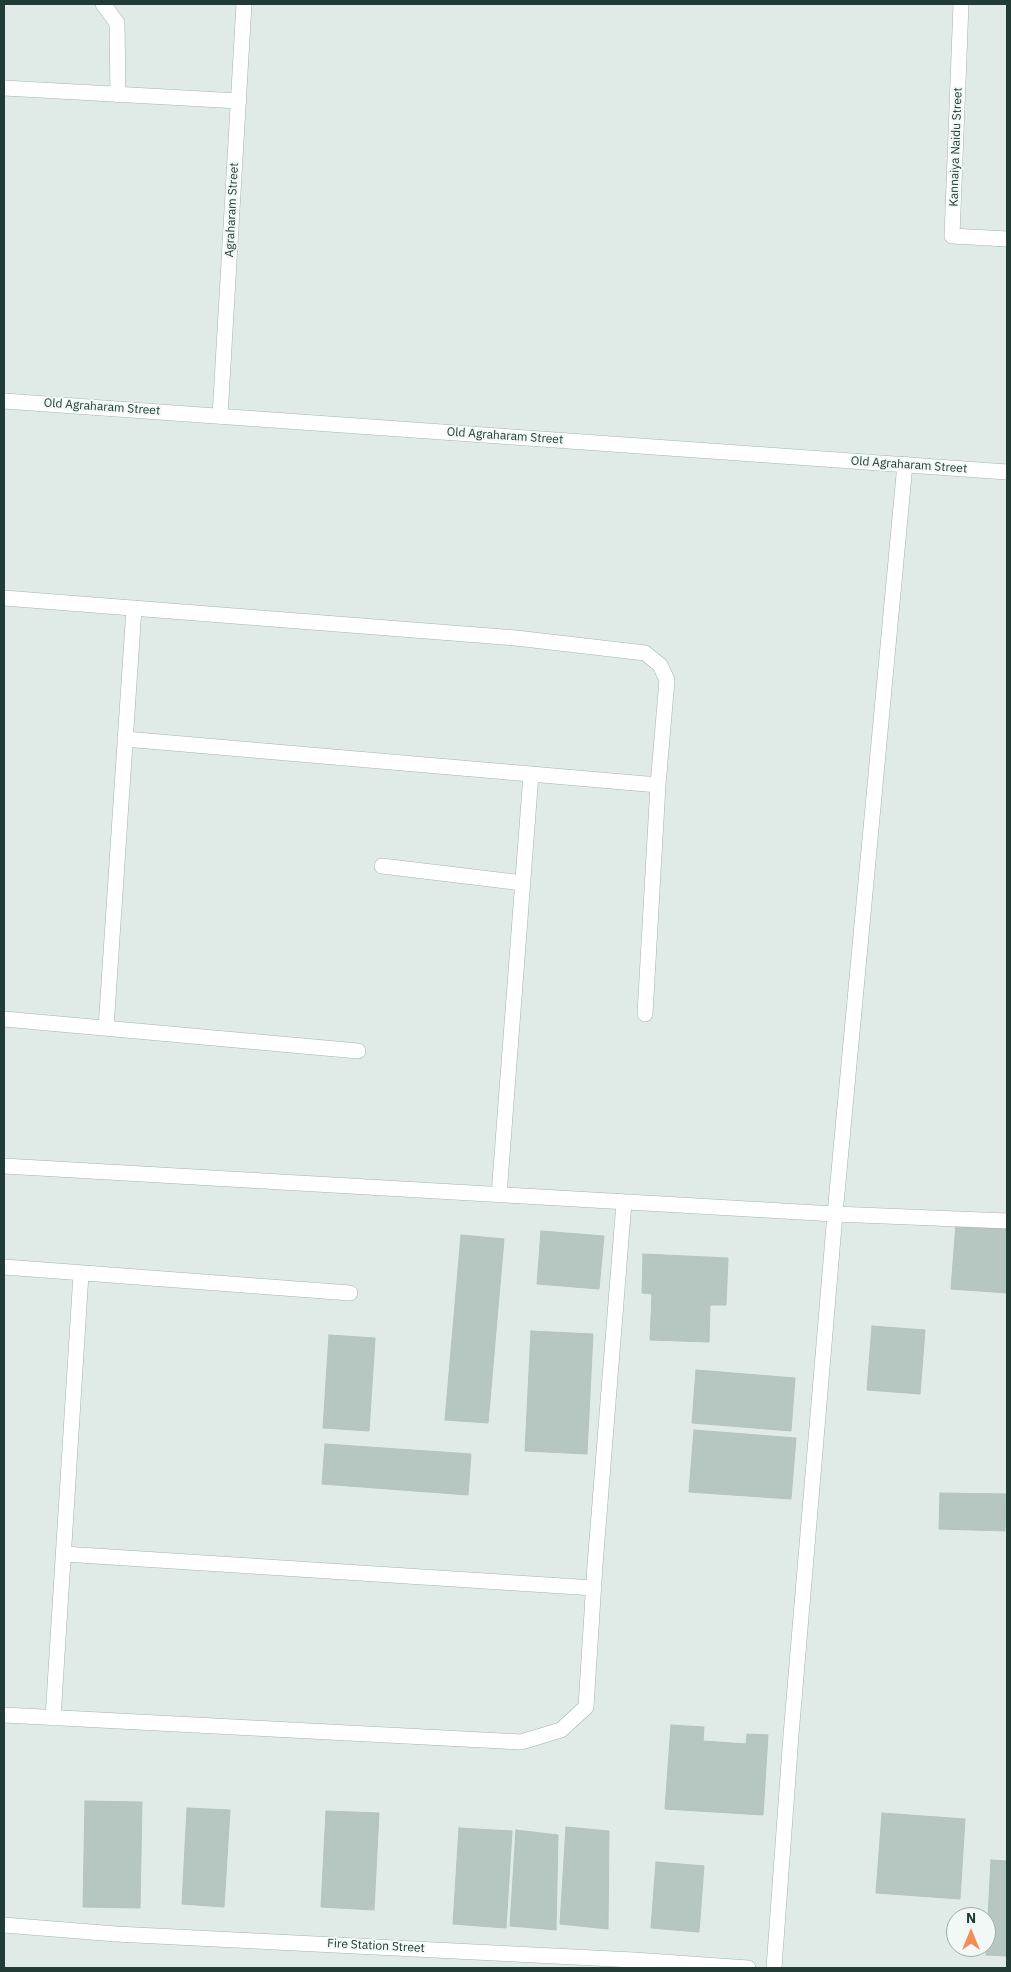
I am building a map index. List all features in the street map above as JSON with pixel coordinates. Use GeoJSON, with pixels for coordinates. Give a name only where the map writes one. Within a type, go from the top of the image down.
{"type":"FeatureCollection","features":[{"type":"Feature","properties":{"kind":"street"},"geometry":{"type":"LineString","coordinates":[[103,4],[117,23],[118,95]]}},
{"type":"Feature","properties":{"kind":"street","name":"Agraharam Street"},"geometry":{"type":"LineString","coordinates":[[220,416],[244,4]]}},
{"type":"Feature","properties":{"kind":"street","name":"Kannaiya Naidu Street"},"geometry":{"type":"LineString","coordinates":[[961,4],[952,236],[1007,239]]}},
{"type":"Feature","properties":{"kind":"street"},"geometry":{"type":"LineString","coordinates":[[4,88],[239,101]]}},
{"type":"Feature","properties":{"kind":"street","name":"Old Agraharam Street"},"geometry":{"type":"LineString","coordinates":[[4,400],[1007,472]]}},
{"type":"Feature","properties":{"kind":"street"},"geometry":{"type":"LineString","coordinates":[[774,1968],[792,1725],[835,1214],[905,464]]}},
{"type":"Feature","properties":{"kind":"street"},"geometry":{"type":"LineString","coordinates":[[4,598],[516,638],[645,653],[660,665],[667,680],[658,785],[645,1014]]}},
{"type":"Feature","properties":{"kind":"street"},"geometry":{"type":"LineString","coordinates":[[106,1028],[134,608]]}},
{"type":"Feature","properties":{"kind":"street"},"geometry":{"type":"LineString","coordinates":[[125,739],[658,785]]}},
{"type":"Feature","properties":{"kind":"street"},"geometry":{"type":"LineString","coordinates":[[499,1195],[531,774]]}},
{"type":"Feature","properties":{"kind":"street"},"geometry":{"type":"LineString","coordinates":[[382,866],[522,883]]}},
{"type":"Feature","properties":{"kind":"street"},"geometry":{"type":"LineString","coordinates":[[4,1020],[358,1051]]}},
{"type":"Feature","properties":{"kind":"street"},"geometry":{"type":"LineString","coordinates":[[4,1166],[835,1214],[1007,1221]]}},
{"type":"Feature","properties":{"kind":"street"},"geometry":{"type":"LineString","coordinates":[[4,1715],[522,1742],[561,1730],[586,1707],[624,1202]]}},
{"type":"Feature","properties":{"kind":"street"},"geometry":{"type":"LineString","coordinates":[[4,1267],[350,1293]]}},
{"type":"Feature","properties":{"kind":"street"},"geometry":{"type":"LineString","coordinates":[[53,1718],[81,1274]]}},
{"type":"Feature","properties":{"kind":"street"},"geometry":{"type":"LineString","coordinates":[[64,1554],[594,1588]]}},
{"type":"Feature","properties":{"kind":"street","name":"Fire Station Street"},"geometry":{"type":"LineString","coordinates":[[4,1925],[116,1934],[634,1960],[748,1968]]}},
{"type":"Feature","properties":{"kind":"building"},"geometry":{"type":"Polygon","coordinates":[[[956,1223],[1007,1228],[1007,1293],[951,1289],[956,1223]]]}},
{"type":"Feature","properties":{"kind":"building"},"geometry":{"type":"Polygon","coordinates":[[[541,1231],[604,1236],[599,1289],[537,1284],[541,1231]]]}},
{"type":"Feature","properties":{"kind":"building"},"geometry":{"type":"Polygon","coordinates":[[[461,1235],[504,1239],[488,1423],[445,1420],[461,1235]]]}},
{"type":"Feature","properties":{"kind":"building"},"geometry":{"type":"Polygon","coordinates":[[[643,1254],[728,1258],[726,1305],[710,1305],[709,1342],[650,1340],[652,1294],[642,1293],[643,1254]]]}},
{"type":"Feature","properties":{"kind":"building"},"geometry":{"type":"Polygon","coordinates":[[[872,1326],[925,1330],[920,1394],[867,1390],[872,1326]]]}},
{"type":"Feature","properties":{"kind":"building"},"geometry":{"type":"Polygon","coordinates":[[[531,1331],[593,1334],[587,1454],[525,1451],[531,1331]]]}},
{"type":"Feature","properties":{"kind":"building"},"geometry":{"type":"Polygon","coordinates":[[[329,1335],[375,1338],[369,1431],[323,1428],[329,1335]]]}},
{"type":"Feature","properties":{"kind":"building"},"geometry":{"type":"Polygon","coordinates":[[[696,1370],[795,1378],[791,1431],[692,1423],[696,1370]]]}},
{"type":"Feature","properties":{"kind":"building"},"geometry":{"type":"Polygon","coordinates":[[[694,1430],[796,1438],[791,1499],[689,1492],[694,1430]]]}},
{"type":"Feature","properties":{"kind":"building"},"geometry":{"type":"Polygon","coordinates":[[[325,1444],[471,1454],[468,1495],[322,1484],[325,1444]]]}},
{"type":"Feature","properties":{"kind":"building"},"geometry":{"type":"Polygon","coordinates":[[[940,1493],[1006,1494],[1005,1531],[939,1529],[940,1493]]]}},
{"type":"Feature","properties":{"kind":"building"},"geometry":{"type":"Polygon","coordinates":[[[671,1725],[704,1727],[703,1741],[746,1744],[747,1734],[768,1735],[763,1815],[665,1809],[671,1725]]]}},
{"type":"Feature","properties":{"kind":"building"},"geometry":{"type":"Polygon","coordinates":[[[85,1801],[142,1802],[140,1908],[83,1907],[85,1801]]]}},
{"type":"Feature","properties":{"kind":"building"},"geometry":{"type":"Polygon","coordinates":[[[187,1808],[230,1810],[224,1907],[182,1904],[187,1808]]]}},
{"type":"Feature","properties":{"kind":"building"},"geometry":{"type":"Polygon","coordinates":[[[326,1811],[379,1813],[374,1910],[321,1907],[326,1811]]]}},
{"type":"Feature","properties":{"kind":"building"},"geometry":{"type":"Polygon","coordinates":[[[882,1813],[965,1819],[960,1899],[876,1893],[882,1813]]]}},
{"type":"Feature","properties":{"kind":"building"},"geometry":{"type":"Polygon","coordinates":[[[566,1827],[609,1831],[608,1929],[560,1924],[566,1827]]]}},
{"type":"Feature","properties":{"kind":"building"},"geometry":{"type":"Polygon","coordinates":[[[459,1828],[512,1831],[506,1928],[453,1924],[459,1828]]]}},
{"type":"Feature","properties":{"kind":"building"},"geometry":{"type":"Polygon","coordinates":[[[516,1830],[558,1835],[556,1930],[510,1926],[516,1830]]]}},
{"type":"Feature","properties":{"kind":"building"},"geometry":{"type":"Polygon","coordinates":[[[991,1860],[1007,1861],[1007,1956],[996,1955],[996,1907],[989,1907],[991,1860]]]}},
{"type":"Feature","properties":{"kind":"building"},"geometry":{"type":"Polygon","coordinates":[[[656,1862],[704,1866],[699,1932],[651,1928],[656,1862]]]}}]}
